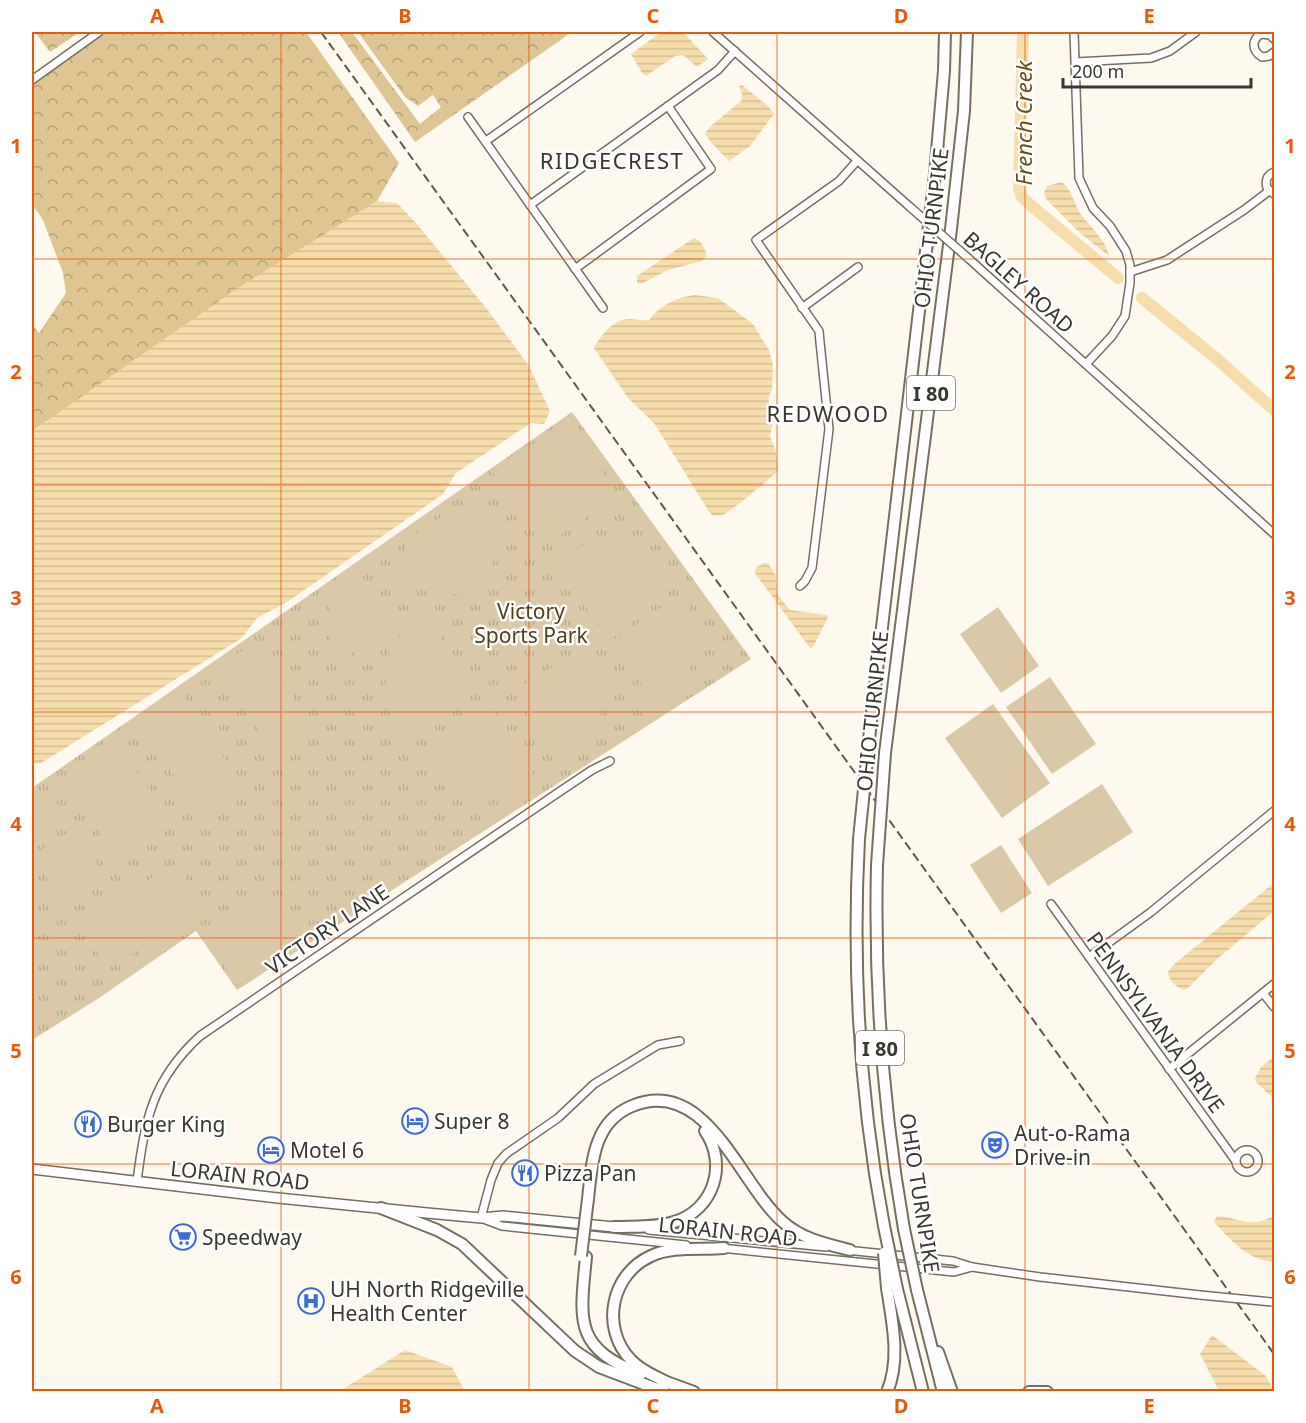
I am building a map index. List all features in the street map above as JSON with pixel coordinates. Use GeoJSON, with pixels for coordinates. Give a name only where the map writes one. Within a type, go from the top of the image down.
{"type":"FeatureCollection","features":[{"type":"Feature","properties":{"kind":"highway","name":"OHIO TURNPIKE"},"geometry":{"type":"LineString","coordinates":[[923,1392],[892,1289],[883,1226],[865,1090],[857,929],[860,839],[870,730],[935,174],[945,32]]}},
{"type":"Feature","properties":{"kind":"highway","name":"OHIO TURNPIKE"},"geometry":{"type":"LineString","coordinates":[[943,1392],[916,1290],[888,1127],[880,1044],[876,952],[878,865],[885,753],[951,229],[964,111],[967,32]]}},
{"type":"Feature","properties":{"kind":"highway"},"geometry":{"type":"LineString","coordinates":[[629,1377],[598,1359],[589,1349],[582,1336],[576,1309],[584,1257],[594,1152],[607,1124],[620,1113],[636,1104],[650,1101],[670,1102],[689,1109],[704,1120],[783,1222],[808,1238],[850,1251]]}},
{"type":"Feature","properties":{"kind":"highway"},"geometry":{"type":"LineString","coordinates":[[590,1200],[603,1143],[612,1127],[627,1115],[648,1107],[668,1107],[689,1116],[703,1128],[714,1148],[717,1167],[712,1188],[702,1204],[689,1215],[672,1223],[614,1227]]}},
{"type":"Feature","properties":{"kind":"highway"},"geometry":{"type":"LineString","coordinates":[[381,1208],[437,1230],[462,1244],[580,1355],[594,1364],[629,1377],[694,1392]]}},
{"type":"Feature","properties":{"kind":"highway"},"geometry":{"type":"LineString","coordinates":[[665,1387],[638,1367],[621,1347],[612,1318],[619,1287],[636,1265],[656,1254],[672,1250],[724,1248]]}},
{"type":"Feature","properties":{"kind":"highway"},"geometry":{"type":"LineString","coordinates":[[584,1257],[582,1315],[593,1344],[617,1364],[665,1387]]}},
{"type":"Feature","properties":{"kind":"highway"},"geometry":{"type":"LineString","coordinates":[[886,1392],[893,1373],[894,1358],[892,1289]]}},
{"type":"Feature","properties":{"kind":"highway"},"geometry":{"type":"LineString","coordinates":[[926,1328],[942,1359],[952,1392]]}},
{"type":"Feature","properties":{"kind":"highway"},"geometry":{"type":"LineString","coordinates":[[1029,1392],[1047,1392]]}},
{"type":"Feature","properties":{"kind":"main road","name":"LORAIN ROAD"},"geometry":{"type":"LineString","coordinates":[[32,1169],[481,1218],[503,1216],[614,1227]]}},
{"type":"Feature","properties":{"kind":"street"},"geometry":{"type":"LineString","coordinates":[[32,80],[99,32]]}},
{"type":"Feature","properties":{"kind":"street"},"geometry":{"type":"LineString","coordinates":[[486,141],[640,32]]}},
{"type":"Feature","properties":{"kind":"street","name":"BAGLEY ROAD"},"geometry":{"type":"LineString","coordinates":[[713,32],[1275,534]]}},
{"type":"Feature","properties":{"kind":"street"},"geometry":{"type":"LineString","coordinates":[[1074,32],[1079,178],[1093,208],[1110,226],[1126,251],[1130,272],[1125,316],[1112,336],[1086,364]]}},
{"type":"Feature","properties":{"kind":"street"},"geometry":{"type":"LineString","coordinates":[[1076,62],[1151,58],[1170,51],[1196,32]]}},
{"type":"Feature","properties":{"kind":"street"},"geometry":{"type":"LineString","coordinates":[[1275,39],[1266,34],[1257,34],[1253,44],[1258,54],[1269,56],[1275,52]]}},
{"type":"Feature","properties":{"kind":"street"},"geometry":{"type":"LineString","coordinates":[[530,205],[718,70],[735,51]]}},
{"type":"Feature","properties":{"kind":"street"},"geometry":{"type":"LineString","coordinates":[[575,269],[711,169],[668,106]]}},
{"type":"Feature","properties":{"kind":"street"},"geometry":{"type":"LineString","coordinates":[[468,117],[603,308]]}},
{"type":"Feature","properties":{"kind":"street"},"geometry":{"type":"LineString","coordinates":[[800,586],[806,581],[812,568],[829,429],[819,331],[756,240],[839,181],[857,161]]}},
{"type":"Feature","properties":{"kind":"street"},"geometry":{"type":"LineString","coordinates":[[1130,272],[1167,260],[1272,193],[1266,182],[1267,178],[1275,172]]}},
{"type":"Feature","properties":{"kind":"street"},"geometry":{"type":"LineString","coordinates":[[802,308],[858,267]]}},
{"type":"Feature","properties":{"kind":"street","name":"VICTORY LANE"},"geometry":{"type":"LineString","coordinates":[[137,1181],[144,1132],[153,1101],[170,1069],[200,1036],[610,760]]}},
{"type":"Feature","properties":{"kind":"street"},"geometry":{"type":"LineString","coordinates":[[1089,957],[1150,912],[1275,811]]}},
{"type":"Feature","properties":{"kind":"street","name":"PENNSYLVANIA DRIVE"},"geometry":{"type":"LineString","coordinates":[[1051,904],[1235,1160]]}},
{"type":"Feature","properties":{"kind":"street"},"geometry":{"type":"LineString","coordinates":[[1169,1069],[1275,984]]}},
{"type":"Feature","properties":{"kind":"street"},"geometry":{"type":"LineString","coordinates":[[1263,993],[1275,1006]]}},
{"type":"Feature","properties":{"kind":"street"},"geometry":{"type":"LineString","coordinates":[[481,1218],[491,1180],[498,1163],[506,1154],[558,1118],[594,1084],[658,1045],[680,1041]]}},
{"type":"Feature","properties":{"kind":"street","name":"LORAIN ROAD"},"geometry":{"type":"LineString","coordinates":[[481,1218],[502,1226],[954,1272],[972,1267]]}},
{"type":"Feature","properties":{"kind":"street","name":"LORAIN ROAD"},"geometry":{"type":"LineString","coordinates":[[614,1227],[953,1261],[972,1267],[1040,1277],[1273,1303]]}},
{"type":"Feature","properties":{"kind":"street"},"geometry":{"type":"LineString","coordinates":[[823,1258],[824,1247]]}},
{"type":"Feature","properties":{"kind":"green space"},"geometry":{"type":"Polygon","coordinates":[[[35,32],[80,32],[50,52],[35,32]]]}},
{"type":"Feature","properties":{"kind":"green space"},"geometry":{"type":"Polygon","coordinates":[[[107,32],[306,32],[399,163],[377,201],[32,431],[32,324],[39,333],[66,293],[63,273],[43,220],[32,204],[32,85],[107,32]]]}},
{"type":"Feature","properties":{"kind":"green space"},"geometry":{"type":"Polygon","coordinates":[[[338,32],[352,32],[420,124],[441,107],[433,95],[418,106],[405,97],[358,32],[572,32],[415,142],[338,32]]]}},
{"type":"Feature","properties":{"kind":"green space","name":"Victory Sports Park"},"geometry":{"type":"Polygon","coordinates":[[[572,412],[751,659],[237,990],[196,931],[99,998],[32,1040],[32,788],[572,412]]]}},
{"type":"Feature","properties":{"kind":"green space"},"geometry":{"type":"Polygon","coordinates":[[[561,437],[581,448],[595,461],[617,497],[549,543],[542,544],[492,471],[532,444],[561,437]]]}},
{"type":"Feature","properties":{"kind":"green space"},"geometry":{"type":"Polygon","coordinates":[[[478,506],[503,509],[487,596],[481,599],[395,583],[402,555],[408,544],[424,527],[444,516],[478,506]]]}},
{"type":"Feature","properties":{"kind":"green space"},"geometry":{"type":"Polygon","coordinates":[[[605,542],[625,546],[643,554],[659,564],[674,579],[602,630],[555,561],[571,549],[605,542]]]}},
{"type":"Feature","properties":{"kind":"green space"},"geometry":{"type":"Polygon","coordinates":[[[359,572],[392,621],[391,627],[342,660],[331,644],[327,619],[333,600],[343,583],[359,572]]]}},
{"type":"Feature","properties":{"kind":"green space"},"geometry":{"type":"Polygon","coordinates":[[[682,593],[694,619],[696,648],[683,684],[669,707],[661,714],[612,641],[682,593]]]}},
{"type":"Feature","properties":{"kind":"green space"},"geometry":{"type":"Polygon","coordinates":[[[998,607],[1039,666],[1001,693],[960,634],[998,607]]]}},
{"type":"Feature","properties":{"kind":"green space"},"geometry":{"type":"Polygon","coordinates":[[[422,612],[476,685],[402,733],[388,710],[385,692],[389,653],[396,641],[422,612]]]}},
{"type":"Feature","properties":{"kind":"green space"},"geometry":{"type":"Polygon","coordinates":[[[255,642],[314,729],[276,756],[216,669],[255,642]]]}},
{"type":"Feature","properties":{"kind":"green space"},"geometry":{"type":"Polygon","coordinates":[[[592,643],[607,686],[598,726],[591,738],[564,766],[513,691],[592,643]]]}},
{"type":"Feature","properties":{"kind":"green space"},"geometry":{"type":"Polygon","coordinates":[[[1050,677],[1096,744],[1052,774],[1006,707],[1050,677]]]}},
{"type":"Feature","properties":{"kind":"green space"},"geometry":{"type":"Polygon","coordinates":[[[183,696],[242,784],[199,813],[140,725],[183,696]]]}},
{"type":"Feature","properties":{"kind":"green space"},"geometry":{"type":"Polygon","coordinates":[[[490,703],[536,780],[513,793],[495,795],[456,789],[444,782],[416,755],[490,703]]]}},
{"type":"Feature","properties":{"kind":"green space"},"geometry":{"type":"Polygon","coordinates":[[[993,704],[1050,783],[1002,818],[945,738],[993,704]]]}},
{"type":"Feature","properties":{"kind":"green space"},"geometry":{"type":"Polygon","coordinates":[[[118,743],[171,823],[117,859],[64,779],[118,743]]]}},
{"type":"Feature","properties":{"kind":"green space"},"geometry":{"type":"Polygon","coordinates":[[[1102,784],[1133,832],[1048,886],[1018,839],[1102,784]]]}},
{"type":"Feature","properties":{"kind":"green space"},"geometry":{"type":"Polygon","coordinates":[[[49,791],[67,817],[32,843],[32,803],[49,791]]]}},
{"type":"Feature","properties":{"kind":"green space"},"geometry":{"type":"Polygon","coordinates":[[[74,828],[104,875],[62,902],[32,856],[74,828]]]}},
{"type":"Feature","properties":{"kind":"green space"},"geometry":{"type":"Polygon","coordinates":[[[1001,845],[1032,893],[1001,913],[970,865],[1001,845]]]}},
{"type":"Feature","properties":{"kind":"green space"},"geometry":{"type":"Polygon","coordinates":[[[177,863],[206,911],[107,969],[79,921],[177,863]]]}},
{"type":"Feature","properties":{"kind":"green space"},"geometry":{"type":"Polygon","coordinates":[[[266,891],[303,946],[240,988],[203,933],[266,891]]]}},
{"type":"Feature","properties":{"kind":"shaded area"},"geometry":{"type":"Polygon","coordinates":[[[661,32],[683,32],[708,59],[697,67],[683,55],[675,56],[646,76],[631,54],[661,32]]]}},
{"type":"Feature","properties":{"kind":"shaded area"},"geometry":{"type":"Polygon","coordinates":[[[742,85],[769,107],[774,114],[750,146],[729,161],[705,133],[741,101],[739,86],[742,85]]]}},
{"type":"Feature","properties":{"kind":"shaded area"},"geometry":{"type":"Polygon","coordinates":[[[1061,182],[1070,192],[1080,213],[1101,239],[1109,256],[1080,233],[1046,199],[1044,193],[1047,186],[1061,182]]]}},
{"type":"Feature","properties":{"kind":"shaded area"},"geometry":{"type":"Polygon","coordinates":[[[377,201],[397,203],[487,309],[529,366],[550,411],[544,424],[531,423],[456,473],[443,494],[287,602],[257,618],[242,638],[41,763],[32,764],[32,431],[235,290],[377,201]]]}},
{"type":"Feature","properties":{"kind":"shaded area"},"geometry":{"type":"Polygon","coordinates":[[[694,238],[706,251],[706,257],[701,261],[668,270],[641,284],[637,283],[637,276],[694,238]]]}},
{"type":"Feature","properties":{"kind":"shaded area"},"geometry":{"type":"Polygon","coordinates":[[[695,295],[718,298],[753,324],[769,350],[773,365],[772,389],[768,398],[773,422],[770,436],[776,452],[778,471],[759,488],[719,516],[712,515],[708,510],[654,423],[628,398],[594,348],[604,333],[617,322],[629,319],[649,320],[669,303],[695,295]]]}},
{"type":"Feature","properties":{"kind":"shaded area"},"geometry":{"type":"Polygon","coordinates":[[[763,563],[768,563],[776,576],[777,594],[790,610],[828,617],[813,647],[810,648],[754,572],[763,563]]]}},
{"type":"Feature","properties":{"kind":"shaded area"},"geometry":{"type":"Polygon","coordinates":[[[1274,883],[1274,911],[1216,960],[1187,989],[1184,990],[1173,983],[1168,972],[1173,965],[1274,883]]]}},
{"type":"Feature","properties":{"kind":"shaded area"},"geometry":{"type":"Polygon","coordinates":[[[1274,1057],[1274,1099],[1256,1082],[1255,1078],[1261,1067],[1274,1057]]]}},
{"type":"Feature","properties":{"kind":"shaded area"},"geometry":{"type":"Polygon","coordinates":[[[1217,1216],[1257,1222],[1274,1216],[1274,1262],[1256,1258],[1241,1248],[1214,1222],[1217,1216]]]}},
{"type":"Feature","properties":{"kind":"shaded area"},"geometry":{"type":"Polygon","coordinates":[[[1212,1335],[1266,1376],[1274,1391],[1219,1391],[1200,1354],[1212,1335]]]}},
{"type":"Feature","properties":{"kind":"shaded area"},"geometry":{"type":"Polygon","coordinates":[[[405,1350],[452,1367],[465,1391],[340,1391],[405,1350]]]}},
{"type":"Feature","properties":{"kind":"waterway","name":"French Creek"},"geometry":{"type":"LineString","coordinates":[[1023,32],[1019,188],[1022,197],[1118,278]]}},
{"type":"Feature","properties":{"kind":"waterway","name":"French Creek"},"geometry":{"type":"LineString","coordinates":[[1142,298],[1217,359],[1274,410]]}},
{"type":"Feature","properties":{"kind":"railway"},"geometry":{"type":"LineString","coordinates":[[321,32],[1274,1354]]}},
{"type":"Feature","properties":{"kind":"place","name":"Super 8"},"geometry":{"type":"Point","coordinates":[415,1121]}},
{"type":"Feature","properties":{"kind":"place","name":"Burger King"},"geometry":{"type":"Point","coordinates":[88,1124]}},
{"type":"Feature","properties":{"kind":"place","name":"Aut-o-Rama Drive-in"},"geometry":{"type":"Point","coordinates":[995,1145]}},
{"type":"Feature","properties":{"kind":"place","name":"Motel 6"},"geometry":{"type":"Point","coordinates":[271,1150]}},
{"type":"Feature","properties":{"kind":"place","name":"Pizza Pan"},"geometry":{"type":"Point","coordinates":[525,1173]}},
{"type":"Feature","properties":{"kind":"place","name":"Speedway"},"geometry":{"type":"Point","coordinates":[183,1237]}},
{"type":"Feature","properties":{"kind":"place","name":"UH North Ridgeville Health Center"},"geometry":{"type":"Point","coordinates":[311,1301]}},
{"type":"Feature","properties":{"kind":"district","name":"RIDGECREST"},"geometry":{"type":"Point","coordinates":[612,160]}},
{"type":"Feature","properties":{"kind":"district","name":"REDWOOD"},"geometry":{"type":"Point","coordinates":[828,413]}}]}
